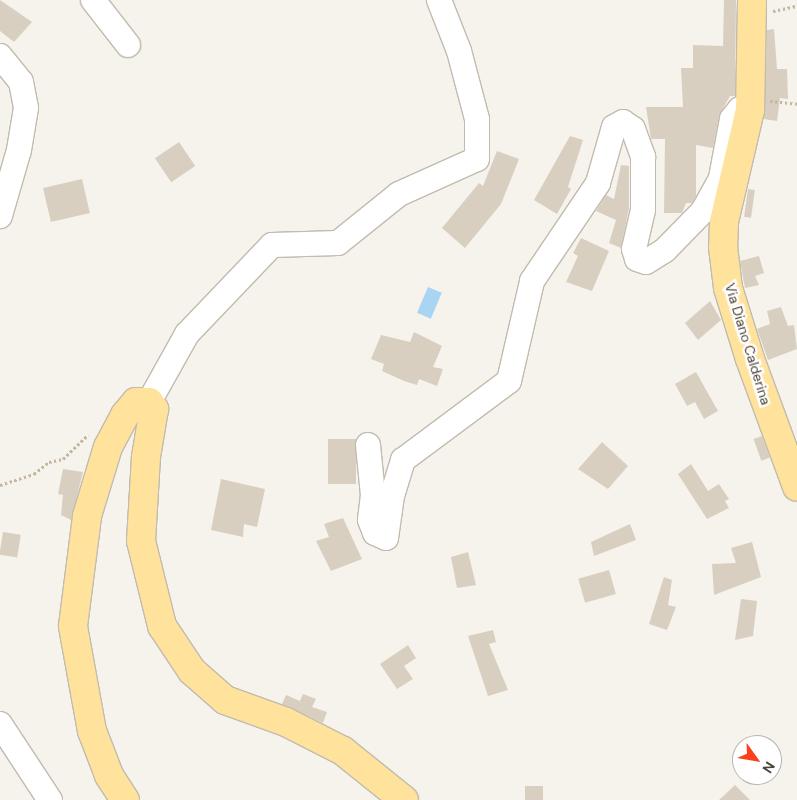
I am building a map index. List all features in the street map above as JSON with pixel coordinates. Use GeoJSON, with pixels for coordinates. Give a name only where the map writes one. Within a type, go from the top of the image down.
{"type":"FeatureCollection","features":[{"type":"Feature","properties":{"kind":"main road","name":"Via Diano Calderina"},"geometry":{"type":"LineString","coordinates":[[752,0],[750,104],[724,222],[728,288],[797,487]]}},
{"type":"Feature","properties":{"kind":"main road"},"geometry":{"type":"LineString","coordinates":[[125,800],[109,775],[92,731],[73,626],[87,516],[108,447],[125,415],[136,402],[149,402],[154,409],[146,456],[142,541],[162,626],[192,671],[225,700],[286,722],[343,751],[404,800]]}},
{"type":"Feature","properties":{"kind":"street"},"geometry":{"type":"LineString","coordinates":[[92,0],[128,45]]}},
{"type":"Feature","properties":{"kind":"street"},"geometry":{"type":"LineString","coordinates":[[149,402],[187,334],[272,245],[338,243],[399,194],[477,159],[477,119],[459,51],[439,0]]}},
{"type":"Feature","properties":{"kind":"street"},"geometry":{"type":"LineString","coordinates":[[0,56],[21,82],[26,108],[19,150],[0,216]]}},
{"type":"Feature","properties":{"kind":"street"},"geometry":{"type":"LineString","coordinates":[[368,444],[373,495],[370,520],[375,533],[386,538],[392,496],[403,460],[509,381],[532,281],[598,183],[614,127],[622,122],[633,129],[643,157],[643,210],[634,249],[637,259],[646,262],[665,250],[703,211],[721,178],[732,119],[740,109],[750,104]]}},
{"type":"Feature","properties":{"kind":"street"},"geometry":{"type":"LineString","coordinates":[[0,724],[50,800]]}},
{"type":"Feature","properties":{"kind":"path"},"geometry":{"type":"LineString","coordinates":[[750,104],[797,104]]}},
{"type":"Feature","properties":{"kind":"path"},"geometry":{"type":"LineString","coordinates":[[0,484],[34,474],[50,462],[63,459],[91,432]]}},
{"type":"Feature","properties":{"kind":"water"},"geometry":{"type":"Polygon","coordinates":[[[428,287],[442,293],[431,319],[417,313],[428,287]]]}},
{"type":"Feature","properties":{"kind":"building"},"geometry":{"type":"Polygon","coordinates":[[[0,0],[32,22],[14,42],[0,31],[0,0]]]}},
{"type":"Feature","properties":{"kind":"building"},"geometry":{"type":"Polygon","coordinates":[[[724,0],[736,0],[735,96],[730,96],[719,116],[713,148],[696,145],[696,196],[692,203],[686,203],[682,213],[664,213],[665,139],[651,139],[646,107],[683,107],[681,68],[693,68],[693,45],[723,46],[724,0]]]}},
{"type":"Feature","properties":{"kind":"building"},"geometry":{"type":"Polygon","coordinates":[[[774,29],[777,69],[787,69],[788,99],[780,98],[777,121],[764,119],[767,30],[774,29]]]}},
{"type":"Feature","properties":{"kind":"building"},"geometry":{"type":"Polygon","coordinates":[[[570,136],[583,140],[568,187],[571,189],[557,214],[534,200],[570,136]]]}},
{"type":"Feature","properties":{"kind":"building"},"geometry":{"type":"Polygon","coordinates":[[[179,142],[195,166],[171,182],[155,158],[179,142]]]}},
{"type":"Feature","properties":{"kind":"building"},"geometry":{"type":"Polygon","coordinates":[[[497,151],[519,159],[501,204],[465,248],[442,228],[479,183],[483,186],[497,151]]]}},
{"type":"Feature","properties":{"kind":"building"},"geometry":{"type":"Polygon","coordinates":[[[621,165],[629,166],[629,208],[621,248],[609,243],[616,220],[596,211],[606,195],[614,199],[621,165]]]}},
{"type":"Feature","properties":{"kind":"building"},"geometry":{"type":"Polygon","coordinates":[[[82,179],[90,213],[51,222],[43,188],[82,179]]]}},
{"type":"Feature","properties":{"kind":"building"},"geometry":{"type":"Polygon","coordinates":[[[748,189],[755,190],[751,218],[744,217],[748,189]]]}},
{"type":"Feature","properties":{"kind":"building"},"geometry":{"type":"Polygon","coordinates":[[[581,238],[609,251],[592,291],[566,282],[578,256],[573,253],[581,238]]]}},
{"type":"Feature","properties":{"kind":"building"},"geometry":{"type":"Polygon","coordinates":[[[759,256],[764,273],[755,276],[759,285],[745,288],[740,261],[759,256]]]}},
{"type":"Feature","properties":{"kind":"building"},"geometry":{"type":"Polygon","coordinates":[[[710,301],[721,320],[698,340],[685,323],[710,301]]]}},
{"type":"Feature","properties":{"kind":"building"},"geometry":{"type":"Polygon","coordinates":[[[781,307],[788,326],[794,325],[797,349],[768,360],[757,329],[770,324],[767,311],[781,307]]]}},
{"type":"Feature","properties":{"kind":"building"},"geometry":{"type":"Polygon","coordinates":[[[414,332],[442,346],[433,367],[443,369],[437,386],[419,379],[417,385],[404,381],[382,371],[384,364],[371,359],[381,335],[410,342],[414,332]]]}},
{"type":"Feature","properties":{"kind":"building"},"geometry":{"type":"Polygon","coordinates":[[[696,372],[718,411],[704,419],[695,402],[687,406],[675,384],[696,372]]]}},
{"type":"Feature","properties":{"kind":"building"},"geometry":{"type":"Polygon","coordinates":[[[762,436],[770,458],[761,461],[754,439],[762,436]]]}},
{"type":"Feature","properties":{"kind":"building"},"geometry":{"type":"Polygon","coordinates":[[[328,439],[356,439],[356,484],[328,484],[328,439]]]}},
{"type":"Feature","properties":{"kind":"building"},"geometry":{"type":"Polygon","coordinates":[[[602,442],[628,466],[608,489],[578,469],[602,442]]]}},
{"type":"Feature","properties":{"kind":"building"},"geometry":{"type":"Polygon","coordinates":[[[691,464],[708,491],[719,484],[729,499],[725,501],[729,508],[707,519],[678,474],[691,464]]]}},
{"type":"Feature","properties":{"kind":"building"},"geometry":{"type":"Polygon","coordinates":[[[63,469],[83,472],[71,520],[61,515],[63,495],[58,494],[63,469]]]}},
{"type":"Feature","properties":{"kind":"building"},"geometry":{"type":"Polygon","coordinates":[[[221,479],[265,489],[257,527],[244,524],[243,537],[211,530],[221,479]]]}},
{"type":"Feature","properties":{"kind":"building"},"geometry":{"type":"Polygon","coordinates":[[[343,518],[362,559],[331,571],[316,541],[329,537],[324,524],[343,518]]]}},
{"type":"Feature","properties":{"kind":"building"},"geometry":{"type":"Polygon","coordinates":[[[630,524],[636,540],[594,556],[591,542],[630,524]]]}},
{"type":"Feature","properties":{"kind":"building"},"geometry":{"type":"Polygon","coordinates":[[[3,532],[21,535],[17,558],[0,555],[3,532]]]}},
{"type":"Feature","properties":{"kind":"building"},"geometry":{"type":"Polygon","coordinates":[[[752,542],[761,577],[714,595],[712,564],[736,563],[731,548],[752,542]]]}},
{"type":"Feature","properties":{"kind":"building"},"geometry":{"type":"Polygon","coordinates":[[[468,552],[476,585],[457,588],[451,557],[468,552]]]}},
{"type":"Feature","properties":{"kind":"building"},"geometry":{"type":"Polygon","coordinates":[[[609,570],[616,594],[585,603],[578,579],[609,570]]]}},
{"type":"Feature","properties":{"kind":"building"},"geometry":{"type":"Polygon","coordinates":[[[664,577],[672,580],[668,605],[676,607],[667,630],[649,624],[664,577]]]}},
{"type":"Feature","properties":{"kind":"building"},"geometry":{"type":"Polygon","coordinates":[[[741,599],[757,601],[753,636],[735,640],[741,599]]]}},
{"type":"Feature","properties":{"kind":"building"},"geometry":{"type":"Polygon","coordinates":[[[493,630],[496,642],[489,644],[508,690],[488,696],[468,636],[493,630]]]}},
{"type":"Feature","properties":{"kind":"building"},"geometry":{"type":"Polygon","coordinates":[[[408,645],[416,658],[404,666],[413,679],[397,689],[380,664],[408,645]]]}},
{"type":"Feature","properties":{"kind":"building"},"geometry":{"type":"Polygon","coordinates":[[[303,694],[316,699],[312,707],[327,712],[323,723],[282,704],[286,695],[300,701],[303,694]]]}},
{"type":"Feature","properties":{"kind":"building"},"geometry":{"type":"Polygon","coordinates":[[[735,785],[750,800],[719,800],[735,785]]]}},
{"type":"Feature","properties":{"kind":"building"},"geometry":{"type":"Polygon","coordinates":[[[525,786],[543,786],[543,800],[525,800],[525,786]]]}}]}
